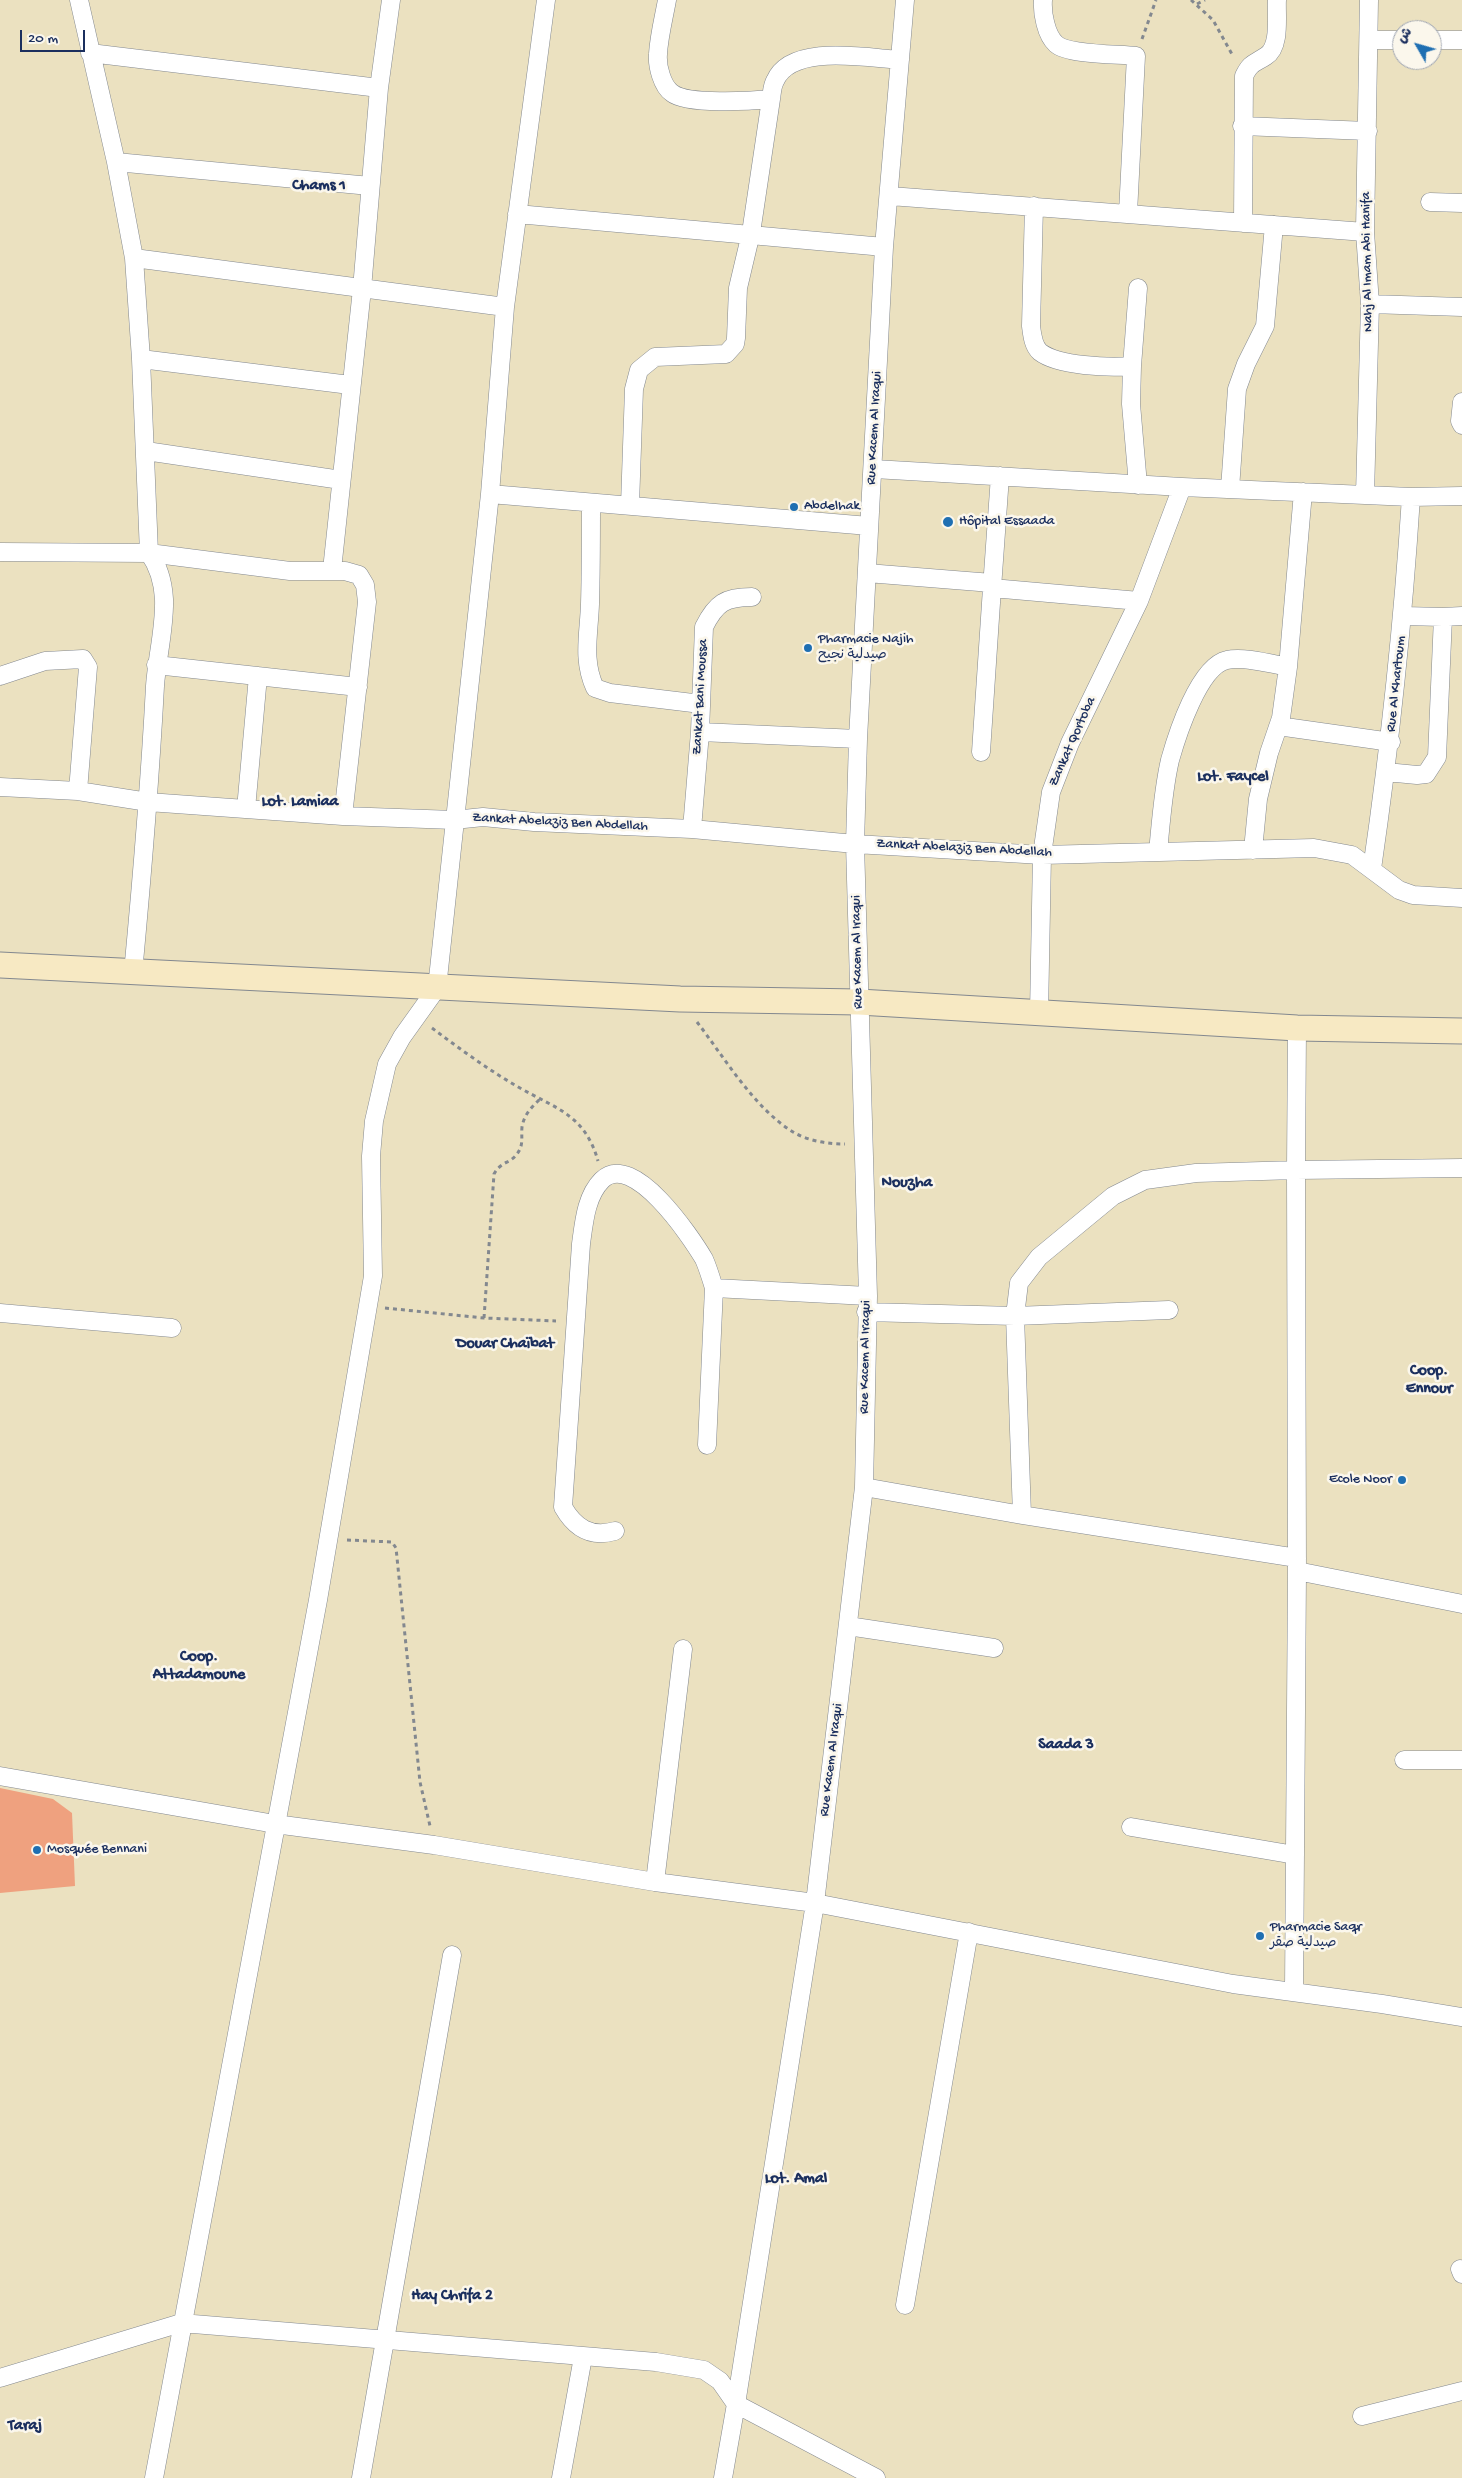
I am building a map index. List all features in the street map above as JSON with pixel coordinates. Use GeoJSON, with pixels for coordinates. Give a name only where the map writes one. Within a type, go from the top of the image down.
{"type":"FeatureCollection","features":[{"type":"Feature","properties":{"kind":"street"},"geometry":{"type":"LineString","coordinates":[[79,0],[116,162],[134,258],[142,359],[149,553],[157,564],[162,581],[164,600],[156,665],[148,802],[133,973]]}},
{"type":"Feature","properties":{"kind":"street"},"geometry":{"type":"LineString","coordinates":[[332,570],[350,385],[362,289],[379,88],[391,0]]}},
{"type":"Feature","properties":{"kind":"street"},"geometry":{"type":"LineString","coordinates":[[154,2478],[181,2323],[328,1539],[372,1276],[371,1156],[374,1121],[387,1064],[402,1037],[418,1017],[436,988],[490,494],[506,307],[546,0]]}},
{"type":"Feature","properties":{"kind":"street"},"geometry":{"type":"LineString","coordinates":[[667,0],[658,54],[660,69],[670,92],[680,98],[689,99],[740,102],[771,99]]}},
{"type":"Feature","properties":{"kind":"street","name":"Rue Kacem Al Iraqui"},"geometry":{"type":"LineString","coordinates":[[723,2478],[815,1903],[864,1487],[867,1304],[855,844],[858,739],[869,526],[874,469],[884,246],[890,196],[905,0]]}},
{"type":"Feature","properties":{"kind":"street"},"geometry":{"type":"LineString","coordinates":[[1043,0],[1045,20],[1056,44],[1068,50],[1136,56],[1128,213]]}},
{"type":"Feature","properties":{"kind":"street"},"geometry":{"type":"LineString","coordinates":[[1243,223],[1242,126],[1244,76],[1250,65],[1268,56],[1275,46],[1277,0]]}},
{"type":"Feature","properties":{"kind":"street","name":"Nahj Al Imam Abi Hanifa"},"geometry":{"type":"LineString","coordinates":[[1365,495],[1370,304],[1365,232],[1370,40],[1369,0]]}},
{"type":"Feature","properties":{"kind":"street"},"geometry":{"type":"LineString","coordinates":[[1370,40],[1392,40]]}},
{"type":"Feature","properties":{"kind":"street"},"geometry":{"type":"LineString","coordinates":[[1442,40],[1462,40]]}},
{"type":"Feature","properties":{"kind":"street"},"geometry":{"type":"LineString","coordinates":[[90,53],[379,88]]}},
{"type":"Feature","properties":{"kind":"street"},"geometry":{"type":"LineString","coordinates":[[630,505],[634,389],[639,370],[655,357],[726,354],[732,349],[736,338],[738,288],[751,233],[774,81],[788,65],[801,58],[823,56],[900,60]]}},
{"type":"Feature","properties":{"kind":"street"},"geometry":{"type":"LineString","coordinates":[[1242,126],[1368,131]]}},
{"type":"Feature","properties":{"kind":"street"},"geometry":{"type":"LineString","coordinates":[[116,162],[370,186]]}},
{"type":"Feature","properties":{"kind":"street"},"geometry":{"type":"LineString","coordinates":[[890,196],[1365,232]]}},
{"type":"Feature","properties":{"kind":"street"},"geometry":{"type":"LineString","coordinates":[[1430,202],[1462,204]]}},
{"type":"Feature","properties":{"kind":"street"},"geometry":{"type":"LineString","coordinates":[[1034,206],[1031,326],[1033,340],[1039,351],[1055,359],[1115,367],[1132,366]]}},
{"type":"Feature","properties":{"kind":"street"},"geometry":{"type":"LineString","coordinates":[[517,214],[884,246]]}},
{"type":"Feature","properties":{"kind":"street"},"geometry":{"type":"LineString","coordinates":[[1230,489],[1238,389],[1246,364],[1265,326],[1274,225]]}},
{"type":"Feature","properties":{"kind":"street"},"geometry":{"type":"LineString","coordinates":[[134,258],[506,307]]}},
{"type":"Feature","properties":{"kind":"street"},"geometry":{"type":"LineString","coordinates":[[1138,288],[1131,404],[1138,485]]}},
{"type":"Feature","properties":{"kind":"street"},"geometry":{"type":"LineString","coordinates":[[1370,304],[1462,307]]}},
{"type":"Feature","properties":{"kind":"street"},"geometry":{"type":"LineString","coordinates":[[142,359],[350,385]]}},
{"type":"Feature","properties":{"kind":"street"},"geometry":{"type":"LineString","coordinates":[[1462,402],[1460,421],[1462,425]]}},
{"type":"Feature","properties":{"kind":"street"},"geometry":{"type":"LineString","coordinates":[[146,450],[341,480]]}},
{"type":"Feature","properties":{"kind":"street"},"geometry":{"type":"LineString","coordinates":[[874,469],[1138,485],[1411,497],[1462,496]]}},
{"type":"Feature","properties":{"kind":"street"},"geometry":{"type":"LineString","coordinates":[[980,752],[1000,476]]}},
{"type":"Feature","properties":{"kind":"street","name":"Zankat Qortoba"},"geometry":{"type":"LineString","coordinates":[[1039,1014],[1042,854],[1050,792],[1070,743],[1139,601],[1182,487]]}},
{"type":"Feature","properties":{"kind":"street"},"geometry":{"type":"LineString","coordinates":[[1253,850],[1258,799],[1269,753],[1278,726],[1288,667],[1303,492]]}},
{"type":"Feature","properties":{"kind":"street"},"geometry":{"type":"LineString","coordinates":[[490,494],[869,526]]}},
{"type":"Feature","properties":{"kind":"street","name":"Rue Al Khartoum"},"geometry":{"type":"LineString","coordinates":[[1372,870],[1391,742],[1404,616],[1411,497]]}},
{"type":"Feature","properties":{"kind":"street"},"geometry":{"type":"LineString","coordinates":[[591,504],[590,606],[586,650],[588,674],[594,688],[610,693],[702,704]]}},
{"type":"Feature","properties":{"kind":"street"},"geometry":{"type":"LineString","coordinates":[[0,552],[149,553],[290,571],[332,570],[356,573],[362,578],[365,585],[367,602],[343,816]]}},
{"type":"Feature","properties":{"kind":"street"},"geometry":{"type":"LineString","coordinates":[[867,573],[1139,601]]}},
{"type":"Feature","properties":{"kind":"street","name":"Zankat Bani Moussa"},"geometry":{"type":"LineString","coordinates":[[692,829],[702,704],[704,627],[711,612],[724,600],[735,597],[752,597]]}},
{"type":"Feature","properties":{"kind":"street"},"geometry":{"type":"LineString","coordinates":[[1404,616],[1462,616]]}},
{"type":"Feature","properties":{"kind":"street"},"geometry":{"type":"LineString","coordinates":[[1386,772],[1426,774],[1437,757],[1443,617]]}},
{"type":"Feature","properties":{"kind":"street"},"geometry":{"type":"LineString","coordinates":[[0,676],[45,661],[83,660],[88,667],[78,791]]}},
{"type":"Feature","properties":{"kind":"street"},"geometry":{"type":"LineString","coordinates":[[1158,852],[1170,762],[1183,724],[1206,676],[1218,664],[1228,660],[1288,667]]}},
{"type":"Feature","properties":{"kind":"street"},"geometry":{"type":"LineString","coordinates":[[156,665],[358,687]]}},
{"type":"Feature","properties":{"kind":"street"},"geometry":{"type":"LineString","coordinates":[[246,809],[258,676]]}},
{"type":"Feature","properties":{"kind":"street"},"geometry":{"type":"LineString","coordinates":[[1278,726],[1391,742]]}},
{"type":"Feature","properties":{"kind":"street"},"geometry":{"type":"LineString","coordinates":[[700,732],[858,739]]}},
{"type":"Feature","properties":{"kind":"street","name":"Zankat Abelaziz Ben Abdellah"},"geometry":{"type":"LineString","coordinates":[[0,787],[78,791],[148,802],[343,816],[454,820],[483,817],[572,824],[692,829],[855,844],[1042,854],[1314,848],[1352,855],[1399,890],[1413,895],[1462,898]]}},
{"type":"Feature","properties":{"kind":"street"},"geometry":{"type":"LineString","coordinates":[[0,965],[680,999],[858,1002],[1297,1028],[1462,1031]]}},
{"type":"Feature","properties":{"kind":"street"},"geometry":{"type":"LineString","coordinates":[[1294,1992],[1297,1564],[1297,1028]]}},
{"type":"Feature","properties":{"kind":"street"},"geometry":{"type":"LineString","coordinates":[[1022,1515],[1015,1316],[1019,1283],[1039,1257],[1114,1196],[1145,1180],[1196,1173],[1462,1168]]}},
{"type":"Feature","properties":{"kind":"street"},"geometry":{"type":"LineString","coordinates":[[615,1531],[605,1534],[591,1534],[576,1526],[563,1507],[581,1244],[592,1193],[603,1179],[616,1174],[630,1176],[650,1191],[688,1234],[705,1261],[714,1288],[708,1445]]}},
{"type":"Feature","properties":{"kind":"street"},"geometry":{"type":"LineString","coordinates":[[714,1288],[867,1304],[1015,1316],[1169,1310]]}},
{"type":"Feature","properties":{"kind":"street"},"geometry":{"type":"LineString","coordinates":[[0,1313],[172,1328]]}},
{"type":"Feature","properties":{"kind":"street"},"geometry":{"type":"LineString","coordinates":[[864,1487],[1297,1564],[1462,1604]]}},
{"type":"Feature","properties":{"kind":"street"},"geometry":{"type":"LineString","coordinates":[[848,1626],[994,1648]]}},
{"type":"Feature","properties":{"kind":"street"},"geometry":{"type":"LineString","coordinates":[[655,1882],[684,1649]]}},
{"type":"Feature","properties":{"kind":"street"},"geometry":{"type":"LineString","coordinates":[[1404,1760],[1462,1760]]}},
{"type":"Feature","properties":{"kind":"street"},"geometry":{"type":"LineString","coordinates":[[0,1776],[275,1824],[434,1845],[655,1882],[815,1903],[1233,1984],[1462,2017]]}},
{"type":"Feature","properties":{"kind":"street"},"geometry":{"type":"LineString","coordinates":[[1131,1826],[1295,1855]]}},
{"type":"Feature","properties":{"kind":"street"},"geometry":{"type":"LineString","coordinates":[[905,2305],[969,1932]]}},
{"type":"Feature","properties":{"kind":"street"},"geometry":{"type":"LineString","coordinates":[[361,2478],[452,1955]]}},
{"type":"Feature","properties":{"kind":"street"},"geometry":{"type":"LineString","coordinates":[[0,2378],[181,2323],[656,2362],[704,2370],[720,2380],[736,2404],[874,2478]]}},
{"type":"Feature","properties":{"kind":"street"},"geometry":{"type":"LineString","coordinates":[[561,2478],[583,2357]]}},
{"type":"Feature","properties":{"kind":"street"},"geometry":{"type":"LineString","coordinates":[[1362,2416],[1462,2391]]}},
{"type":"Feature","properties":{"kind":"path"},"geometry":{"type":"LineString","coordinates":[[1136,56],[1156,0]]}},
{"type":"Feature","properties":{"kind":"path"},"geometry":{"type":"LineString","coordinates":[[1192,0],[1213,20],[1244,76]]}},
{"type":"Feature","properties":{"kind":"path"},"geometry":{"type":"LineString","coordinates":[[1197,4],[1205,0]]}},
{"type":"Feature","properties":{"kind":"path"},"geometry":{"type":"LineString","coordinates":[[680,999],[750,1092],[793,1132],[817,1142],[863,1144]]}},
{"type":"Feature","properties":{"kind":"path"},"geometry":{"type":"LineString","coordinates":[[418,1017],[451,1043],[520,1088],[558,1106],[575,1121],[590,1140],[603,1179]]}},
{"type":"Feature","properties":{"kind":"path"},"geometry":{"type":"LineString","coordinates":[[484,1318],[494,1174],[499,1166],[517,1155],[521,1147],[522,1127],[526,1115],[542,1098]]}},
{"type":"Feature","properties":{"kind":"path"},"geometry":{"type":"LineString","coordinates":[[367,1306],[484,1318],[577,1323]]}},
{"type":"Feature","properties":{"kind":"path"},"geometry":{"type":"LineString","coordinates":[[328,1539],[395,1544],[420,1782],[434,1845]]}},
{"type":"Feature","properties":{"kind":"building","name":"Mosquée Bennani"},"geometry":{"type":"Polygon","coordinates":[[[0,1788],[53,1799],[72,1813],[75,1886],[0,1893],[0,1788]]]}},
{"type":"Feature","properties":{"kind":"place","name":"Abdelhak"},"geometry":{"type":"Point","coordinates":[794,507]}},
{"type":"Feature","properties":{"kind":"place","name":"Hôpital Essaada"},"geometry":{"type":"Point","coordinates":[948,522]}},
{"type":"Feature","properties":{"kind":"place","name":"Pharmacie Najih صيدلية نجيح"},"geometry":{"type":"Point","coordinates":[808,648]}},
{"type":"Feature","properties":{"kind":"place","name":"Ecole Noor"},"geometry":{"type":"Point","coordinates":[1402,1480]}},
{"type":"Feature","properties":{"kind":"place","name":"Mosquée Bennani"},"geometry":{"type":"Point","coordinates":[37,1850]}},
{"type":"Feature","properties":{"kind":"place","name":"Pharmacie Saqr صيدلية صقر"},"geometry":{"type":"Point","coordinates":[1260,1936]}},
{"type":"Feature","properties":{"kind":"district","name":"Chams 1"},"geometry":{"type":"Point","coordinates":[319,187]}},
{"type":"Feature","properties":{"kind":"district","name":"Lot. Faycel"},"geometry":{"type":"Point","coordinates":[1233,778]}},
{"type":"Feature","properties":{"kind":"district","name":"Lot. Lamiaa"},"geometry":{"type":"Point","coordinates":[300,803]}},
{"type":"Feature","properties":{"kind":"district","name":"Nouzha"},"geometry":{"type":"Point","coordinates":[907,1184]}},
{"type":"Feature","properties":{"kind":"district","name":"Douar Chaïbat"},"geometry":{"type":"Point","coordinates":[505,1345]}},
{"type":"Feature","properties":{"kind":"district","name":"Coop. Ennour"},"geometry":{"type":"Point","coordinates":[1429,1381]}},
{"type":"Feature","properties":{"kind":"district","name":"Coop. Attadamoune"},"geometry":{"type":"Point","coordinates":[199,1667]}},
{"type":"Feature","properties":{"kind":"district","name":"Saada 3"},"geometry":{"type":"Point","coordinates":[1066,1746]}},
{"type":"Feature","properties":{"kind":"district","name":"Lot. Amal"},"geometry":{"type":"Point","coordinates":[796,2180]}},
{"type":"Feature","properties":{"kind":"district","name":"Hay Chrifa 2"},"geometry":{"type":"Point","coordinates":[452,2297]}},
{"type":"Feature","properties":{"kind":"district","name":"Taraj"},"geometry":{"type":"Point","coordinates":[25,2427]}}]}
